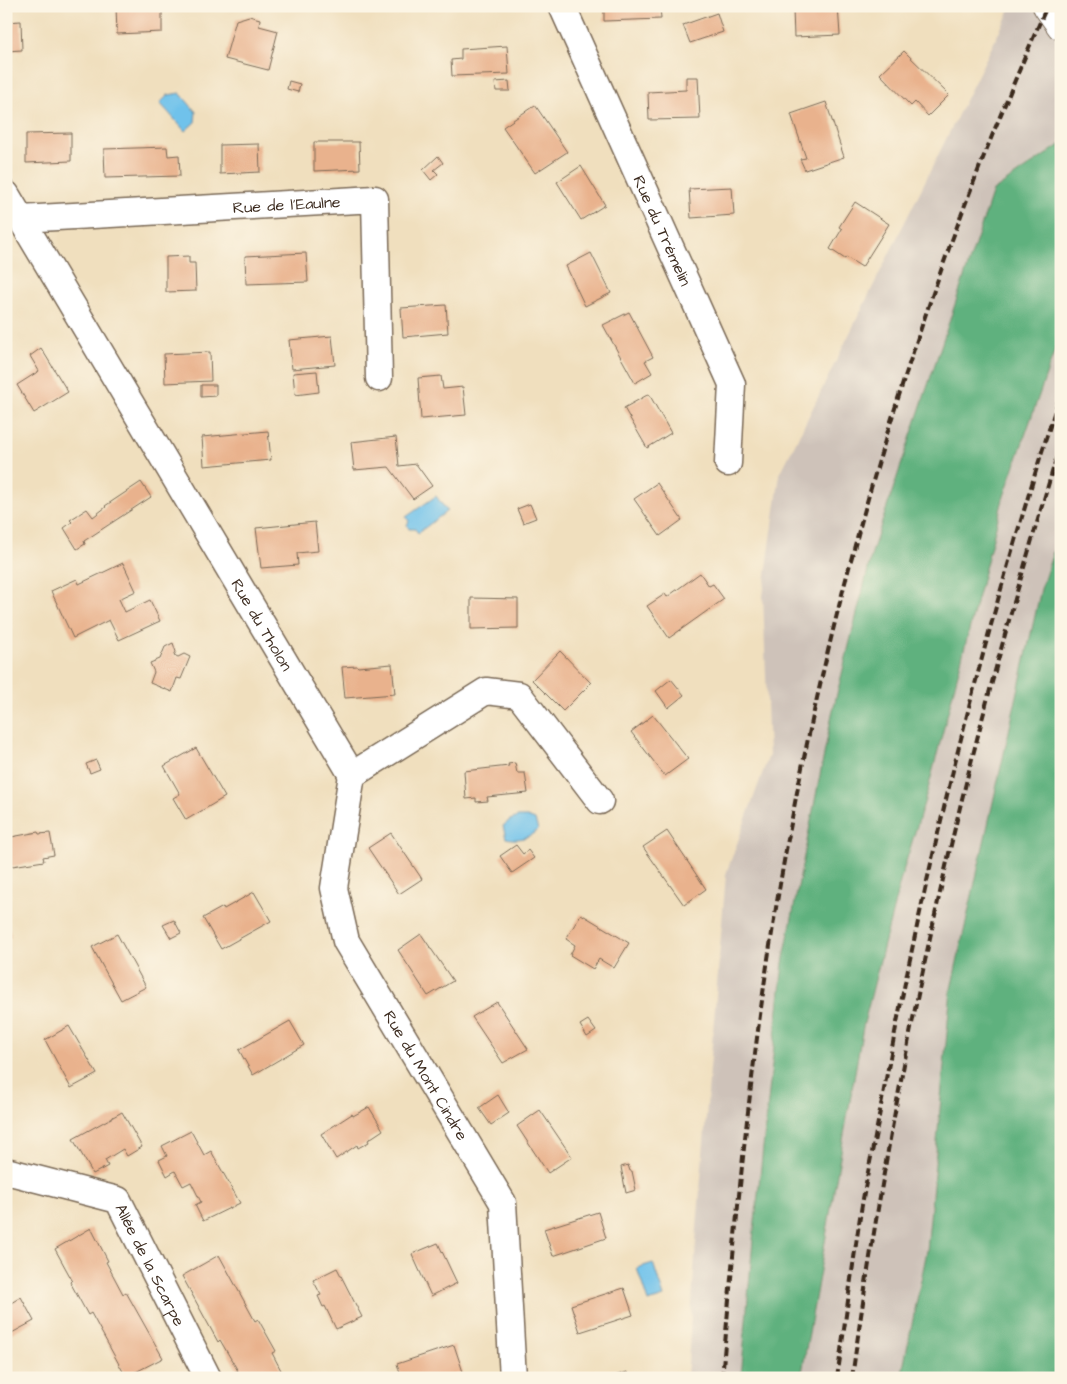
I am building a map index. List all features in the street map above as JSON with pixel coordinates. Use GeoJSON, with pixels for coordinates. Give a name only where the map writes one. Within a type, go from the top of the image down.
{"type":"FeatureCollection","features":[{"type":"Feature","properties":{"kind":"street","name":"Rue du Trémelin"},"geometry":{"type":"LineString","coordinates":[[562,6],[732,384],[728,463]]}},
{"type":"Feature","properties":{"kind":"street"},"geometry":{"type":"LineString","coordinates":[[1047,6],[1061,26]]}},
{"type":"Feature","properties":{"kind":"street","name":"Rue du Tholon"},"geometry":{"type":"LineString","coordinates":[[6,194],[352,775]]}},
{"type":"Feature","properties":{"kind":"street","name":"Rue de l'Eaulne"},"geometry":{"type":"LineString","coordinates":[[21,219],[375,199],[379,378]]}},
{"type":"Feature","properties":{"kind":"street"},"geometry":{"type":"LineString","coordinates":[[352,775],[486,691],[519,695],[600,801]]}},
{"type":"Feature","properties":{"kind":"street","name":"Rue du Mont Cindre"},"geometry":{"type":"LineString","coordinates":[[352,775],[334,888],[346,941],[503,1203],[513,1378]]}},
{"type":"Feature","properties":{"kind":"street","name":"Allée de la Scarpe"},"geometry":{"type":"LineString","coordinates":[[6,1171],[118,1200],[208,1378]]}},
{"type":"Feature","properties":{"kind":"shaded area"},"geometry":{"type":"Polygon","coordinates":[[[1012,6],[1061,6],[1061,656],[937,1378],[687,1378],[697,1227],[726,874],[769,755],[763,596],[780,474],[1012,6]]]}},
{"type":"Feature","properties":{"kind":"green space"},"geometry":{"type":"Polygon","coordinates":[[[1061,144],[1061,332],[1003,499],[927,793],[901,878],[863,1027],[801,1378],[741,1378],[753,1240],[783,963],[832,714],[873,549],[993,191],[1061,144]]]}},
{"type":"Feature","properties":{"kind":"green space"},"geometry":{"type":"Polygon","coordinates":[[[1061,528],[1061,1378],[901,1378],[927,1251],[951,989],[1041,589],[1061,528]]]}},
{"type":"Feature","properties":{"kind":"water"},"geometry":{"type":"Polygon","coordinates":[[[180,93],[196,112],[195,122],[185,131],[160,103],[168,95],[180,93]]]}},
{"type":"Feature","properties":{"kind":"water"},"geometry":{"type":"Polygon","coordinates":[[[436,496],[447,511],[418,533],[415,529],[409,529],[407,525],[409,521],[406,517],[436,496]]]}},
{"type":"Feature","properties":{"kind":"water"},"geometry":{"type":"Polygon","coordinates":[[[518,817],[527,817],[535,820],[538,830],[523,838],[506,838],[503,826],[510,820],[518,817]]]}},
{"type":"Feature","properties":{"kind":"water"},"geometry":{"type":"Polygon","coordinates":[[[653,1263],[664,1297],[648,1302],[637,1268],[653,1263]]]}},
{"type":"Feature","properties":{"kind":"building"},"geometry":{"type":"Polygon","coordinates":[[[116,6],[162,6],[162,32],[117,34],[116,6]]]}},
{"type":"Feature","properties":{"kind":"building"},"geometry":{"type":"Polygon","coordinates":[[[604,6],[660,6],[661,19],[604,21],[604,6]]]}},
{"type":"Feature","properties":{"kind":"building"},"geometry":{"type":"Polygon","coordinates":[[[838,6],[840,35],[794,37],[793,9],[838,6]]]}},
{"type":"Feature","properties":{"kind":"building"},"geometry":{"type":"Polygon","coordinates":[[[717,13],[723,32],[690,43],[683,25],[717,13]]]}},
{"type":"Feature","properties":{"kind":"building"},"geometry":{"type":"Polygon","coordinates":[[[249,16],[260,19],[259,26],[278,31],[268,70],[225,59],[236,20],[249,16]]]}},
{"type":"Feature","properties":{"kind":"building"},"geometry":{"type":"Polygon","coordinates":[[[21,21],[22,50],[6,51],[6,22],[21,21]]]}},
{"type":"Feature","properties":{"kind":"building"},"geometry":{"type":"Polygon","coordinates":[[[507,46],[509,74],[452,76],[451,60],[461,59],[461,49],[507,46]]]}},
{"type":"Feature","properties":{"kind":"building"},"geometry":{"type":"Polygon","coordinates":[[[904,51],[949,95],[928,116],[915,102],[911,106],[880,74],[904,51]]]}},
{"type":"Feature","properties":{"kind":"building"},"geometry":{"type":"Polygon","coordinates":[[[686,77],[698,77],[700,119],[649,120],[648,92],[686,90],[686,77]]]}},
{"type":"Feature","properties":{"kind":"building"},"geometry":{"type":"Polygon","coordinates":[[[289,81],[300,84],[298,92],[287,89],[289,81]]]}},
{"type":"Feature","properties":{"kind":"building"},"geometry":{"type":"Polygon","coordinates":[[[509,81],[510,91],[496,91],[495,82],[509,81]]]}},
{"type":"Feature","properties":{"kind":"building"},"geometry":{"type":"Polygon","coordinates":[[[826,102],[844,157],[805,170],[800,159],[806,158],[791,114],[826,102]]]}},
{"type":"Feature","properties":{"kind":"building"},"geometry":{"type":"Polygon","coordinates":[[[535,105],[567,152],[535,173],[503,127],[535,105]]]}},
{"type":"Feature","properties":{"kind":"building"},"geometry":{"type":"Polygon","coordinates":[[[71,133],[71,161],[26,163],[26,134],[71,133]]]}},
{"type":"Feature","properties":{"kind":"building"},"geometry":{"type":"Polygon","coordinates":[[[314,142],[359,142],[360,169],[314,171],[314,142]]]}},
{"type":"Feature","properties":{"kind":"building"},"geometry":{"type":"Polygon","coordinates":[[[259,144],[260,172],[220,174],[220,145],[259,144]]]}},
{"type":"Feature","properties":{"kind":"building"},"geometry":{"type":"Polygon","coordinates":[[[167,147],[168,156],[179,155],[180,176],[105,178],[104,149],[167,147]]]}},
{"type":"Feature","properties":{"kind":"building"},"geometry":{"type":"Polygon","coordinates":[[[438,156],[443,163],[434,170],[438,174],[431,180],[423,170],[438,156]]]}},
{"type":"Feature","properties":{"kind":"building"},"geometry":{"type":"Polygon","coordinates":[[[581,166],[605,205],[581,220],[557,182],[581,166]]]}},
{"type":"Feature","properties":{"kind":"building"},"geometry":{"type":"Polygon","coordinates":[[[732,187],[734,215],[691,218],[689,189],[732,187]]]}},
{"type":"Feature","properties":{"kind":"building"},"geometry":{"type":"Polygon","coordinates":[[[855,202],[889,224],[862,267],[830,249],[842,229],[839,227],[855,202]]]}},
{"type":"Feature","properties":{"kind":"building"},"geometry":{"type":"Polygon","coordinates":[[[306,253],[308,282],[246,284],[245,256],[306,253]]]}},
{"type":"Feature","properties":{"kind":"building"},"geometry":{"type":"Polygon","coordinates":[[[591,253],[611,293],[585,306],[566,266],[591,253]]]}},
{"type":"Feature","properties":{"kind":"building"},"geometry":{"type":"Polygon","coordinates":[[[189,256],[189,263],[195,263],[196,291],[166,292],[166,257],[189,256]]]}},
{"type":"Feature","properties":{"kind":"building"},"geometry":{"type":"Polygon","coordinates":[[[446,305],[448,333],[403,337],[401,308],[446,305]]]}},
{"type":"Feature","properties":{"kind":"building"},"geometry":{"type":"Polygon","coordinates":[[[629,312],[653,357],[645,361],[652,373],[635,383],[603,325],[629,312]]]}},
{"type":"Feature","properties":{"kind":"building"},"geometry":{"type":"Polygon","coordinates":[[[332,336],[335,365],[292,369],[289,340],[332,336]]]}},
{"type":"Feature","properties":{"kind":"building"},"geometry":{"type":"Polygon","coordinates":[[[41,348],[68,392],[34,413],[17,385],[39,371],[30,356],[41,348]]]}},
{"type":"Feature","properties":{"kind":"building"},"geometry":{"type":"Polygon","coordinates":[[[210,352],[211,381],[165,383],[164,354],[210,352]]]}},
{"type":"Feature","properties":{"kind":"building"},"geometry":{"type":"Polygon","coordinates":[[[317,371],[319,392],[295,395],[293,373],[317,371]]]}},
{"type":"Feature","properties":{"kind":"building"},"geometry":{"type":"Polygon","coordinates":[[[441,376],[443,389],[463,387],[466,415],[421,419],[418,378],[441,376]]]}},
{"type":"Feature","properties":{"kind":"building"},"geometry":{"type":"Polygon","coordinates":[[[201,385],[216,385],[216,396],[201,397],[201,385]]]}},
{"type":"Feature","properties":{"kind":"building"},"geometry":{"type":"Polygon","coordinates":[[[649,394],[671,433],[647,448],[624,408],[649,394]]]}},
{"type":"Feature","properties":{"kind":"building"},"geometry":{"type":"Polygon","coordinates":[[[268,431],[271,460],[204,466],[202,437],[268,431]]]}},
{"type":"Feature","properties":{"kind":"building"},"geometry":{"type":"Polygon","coordinates":[[[396,437],[399,466],[416,464],[432,486],[413,499],[389,467],[354,470],[351,442],[396,437]]]}},
{"type":"Feature","properties":{"kind":"building"},"geometry":{"type":"Polygon","coordinates":[[[141,482],[151,497],[84,541],[85,544],[77,549],[64,528],[72,522],[70,520],[87,509],[93,517],[105,506],[141,482]]]}},
{"type":"Feature","properties":{"kind":"building"},"geometry":{"type":"Polygon","coordinates":[[[657,483],[682,520],[660,536],[634,499],[657,483]]]}},
{"type":"Feature","properties":{"kind":"building"},"geometry":{"type":"Polygon","coordinates":[[[530,504],[536,518],[523,523],[517,509],[530,504]]]}},
{"type":"Feature","properties":{"kind":"building"},"geometry":{"type":"Polygon","coordinates":[[[315,522],[318,551],[297,553],[298,565],[261,568],[256,528],[315,522]]]}},
{"type":"Feature","properties":{"kind":"building"},"geometry":{"type":"Polygon","coordinates":[[[123,563],[136,591],[119,599],[125,612],[150,600],[160,621],[119,640],[109,620],[73,638],[51,591],[77,579],[79,584],[123,563]]]}},
{"type":"Feature","properties":{"kind":"building"},"geometry":{"type":"Polygon","coordinates":[[[700,573],[709,586],[713,584],[724,599],[669,638],[647,606],[665,594],[667,597],[700,573]]]}},
{"type":"Feature","properties":{"kind":"building"},"geometry":{"type":"Polygon","coordinates":[[[471,598],[518,599],[518,628],[471,629],[471,598]]]}},
{"type":"Feature","properties":{"kind":"building"},"geometry":{"type":"Polygon","coordinates":[[[173,643],[176,652],[174,655],[178,657],[184,654],[190,657],[181,679],[177,678],[172,692],[150,683],[154,672],[150,663],[160,659],[165,647],[173,643]]]}},
{"type":"Feature","properties":{"kind":"building"},"geometry":{"type":"Polygon","coordinates":[[[560,651],[591,683],[563,711],[532,680],[560,651]]]}},
{"type":"Feature","properties":{"kind":"building"},"geometry":{"type":"Polygon","coordinates":[[[392,664],[395,694],[345,698],[342,667],[392,664]]]}},
{"type":"Feature","properties":{"kind":"building"},"geometry":{"type":"Polygon","coordinates":[[[671,679],[684,695],[668,708],[656,691],[671,679]]]}},
{"type":"Feature","properties":{"kind":"building"},"geometry":{"type":"Polygon","coordinates":[[[653,715],[688,759],[665,776],[631,732],[653,715]]]}},
{"type":"Feature","properties":{"kind":"building"},"geometry":{"type":"Polygon","coordinates":[[[196,748],[225,797],[186,820],[173,798],[180,794],[164,766],[196,748]]]}},
{"type":"Feature","properties":{"kind":"building"},"geometry":{"type":"Polygon","coordinates":[[[96,760],[100,769],[90,773],[86,764],[96,760]]]}},
{"type":"Feature","properties":{"kind":"building"},"geometry":{"type":"Polygon","coordinates":[[[515,763],[517,773],[525,773],[528,793],[487,797],[488,801],[476,802],[476,798],[466,799],[464,771],[509,766],[508,764],[515,763]]]}},
{"type":"Feature","properties":{"kind":"building"},"geometry":{"type":"Polygon","coordinates":[[[667,831],[706,889],[684,905],[643,847],[667,831]]]}},
{"type":"Feature","properties":{"kind":"building"},"geometry":{"type":"Polygon","coordinates":[[[38,832],[39,834],[50,833],[54,855],[43,857],[44,861],[6,867],[6,838],[38,832]]]}},
{"type":"Feature","properties":{"kind":"building"},"geometry":{"type":"Polygon","coordinates":[[[391,833],[422,879],[399,894],[368,848],[391,833]]]}},
{"type":"Feature","properties":{"kind":"building"},"geometry":{"type":"Polygon","coordinates":[[[516,845],[523,854],[528,850],[534,858],[512,873],[500,856],[516,845]]]}},
{"type":"Feature","properties":{"kind":"building"},"geometry":{"type":"Polygon","coordinates":[[[254,892],[271,921],[221,949],[203,918],[223,907],[224,909],[254,892]]]}},
{"type":"Feature","properties":{"kind":"building"},"geometry":{"type":"Polygon","coordinates":[[[581,914],[629,943],[614,968],[599,959],[593,969],[570,955],[575,945],[566,939],[581,914]]]}},
{"type":"Feature","properties":{"kind":"building"},"geometry":{"type":"Polygon","coordinates":[[[6,915],[11,937],[6,938],[6,915]]]}},
{"type":"Feature","properties":{"kind":"building"},"geometry":{"type":"Polygon","coordinates":[[[174,920],[181,933],[171,938],[163,925],[174,920]]]}},
{"type":"Feature","properties":{"kind":"building"},"geometry":{"type":"Polygon","coordinates":[[[117,934],[146,987],[121,1000],[92,947],[117,934]]]}},
{"type":"Feature","properties":{"kind":"building"},"geometry":{"type":"Polygon","coordinates":[[[421,934],[453,981],[428,996],[398,950],[421,934]]]}},
{"type":"Feature","properties":{"kind":"building"},"geometry":{"type":"Polygon","coordinates":[[[497,1002],[528,1049],[503,1063],[472,1017],[497,1002]]]}},
{"type":"Feature","properties":{"kind":"building"},"geometry":{"type":"Polygon","coordinates":[[[588,1020],[596,1031],[587,1037],[580,1025],[588,1020]]]}},
{"type":"Feature","properties":{"kind":"building"},"geometry":{"type":"Polygon","coordinates":[[[290,1021],[304,1045],[253,1075],[239,1050],[290,1021]]]}},
{"type":"Feature","properties":{"kind":"building"},"geometry":{"type":"Polygon","coordinates":[[[69,1026],[97,1074],[71,1088],[45,1040],[69,1026]]]}},
{"type":"Feature","properties":{"kind":"building"},"geometry":{"type":"Polygon","coordinates":[[[498,1095],[509,1113],[491,1125],[479,1108],[498,1095]]]}},
{"type":"Feature","properties":{"kind":"building"},"geometry":{"type":"Polygon","coordinates":[[[369,1107],[383,1130],[368,1140],[369,1142],[358,1148],[357,1145],[336,1159],[321,1134],[352,1114],[353,1116],[369,1107]]]}},
{"type":"Feature","properties":{"kind":"building"},"geometry":{"type":"Polygon","coordinates":[[[540,1110],[572,1157],[548,1173],[517,1126],[540,1110]]]}},
{"type":"Feature","properties":{"kind":"building"},"geometry":{"type":"Polygon","coordinates":[[[122,1112],[142,1147],[127,1156],[123,1149],[105,1160],[108,1166],[93,1174],[73,1139],[122,1112]]]}},
{"type":"Feature","properties":{"kind":"building"},"geometry":{"type":"Polygon","coordinates":[[[191,1131],[204,1155],[211,1151],[240,1203],[203,1221],[195,1205],[201,1202],[191,1182],[183,1186],[175,1171],[167,1176],[159,1160],[167,1156],[162,1146],[191,1131]]]}},
{"type":"Feature","properties":{"kind":"building"},"geometry":{"type":"Polygon","coordinates":[[[628,1165],[630,1171],[632,1171],[636,1190],[626,1193],[621,1167],[628,1165]]]}},
{"type":"Feature","properties":{"kind":"building"},"geometry":{"type":"Polygon","coordinates":[[[598,1212],[606,1238],[553,1256],[544,1229],[598,1212]]]}},
{"type":"Feature","properties":{"kind":"building"},"geometry":{"type":"Polygon","coordinates":[[[91,1228],[123,1294],[126,1292],[163,1358],[126,1377],[91,1313],[88,1315],[55,1249],[91,1228]]]}},
{"type":"Feature","properties":{"kind":"building"},"geometry":{"type":"Polygon","coordinates":[[[438,1243],[457,1283],[431,1296],[412,1254],[438,1243]]]}},
{"type":"Feature","properties":{"kind":"building"},"geometry":{"type":"Polygon","coordinates":[[[219,1255],[255,1321],[258,1319],[276,1351],[272,1353],[285,1378],[238,1378],[235,1372],[238,1371],[220,1340],[218,1342],[182,1276],[219,1255]]]}},
{"type":"Feature","properties":{"kind":"building"},"geometry":{"type":"Polygon","coordinates":[[[337,1268],[362,1317],[336,1329],[325,1306],[323,1307],[318,1296],[321,1295],[313,1280],[337,1268]]]}},
{"type":"Feature","properties":{"kind":"building"},"geometry":{"type":"Polygon","coordinates":[[[624,1288],[633,1315],[580,1332],[571,1305],[624,1288]]]}},
{"type":"Feature","properties":{"kind":"building"},"geometry":{"type":"Polygon","coordinates":[[[6,1295],[11,1303],[21,1297],[34,1321],[6,1336],[6,1295]]]}},
{"type":"Feature","properties":{"kind":"building"},"geometry":{"type":"Polygon","coordinates":[[[454,1345],[463,1372],[446,1378],[402,1378],[397,1364],[454,1345]]]}},
{"type":"Feature","properties":{"kind":"building"},"geometry":{"type":"Polygon","coordinates":[[[627,1372],[629,1378],[611,1378],[611,1377],[627,1372]]]}},
{"type":"Feature","properties":{"kind":"railway"},"geometry":{"type":"LineString","coordinates":[[722,1378],[741,1173],[766,969],[789,834],[825,665],[845,581],[868,498],[919,333],[978,171],[1047,6]]}},
{"type":"Feature","properties":{"kind":"railway"},"geometry":{"type":"LineString","coordinates":[[837,1378],[864,1193],[935,845],[957,754],[1006,572],[1061,392]]}},
{"type":"Feature","properties":{"kind":"railway"},"geometry":{"type":"LineString","coordinates":[[852,1378],[892,1128],[943,880],[992,682],[1061,443]]}}]}
